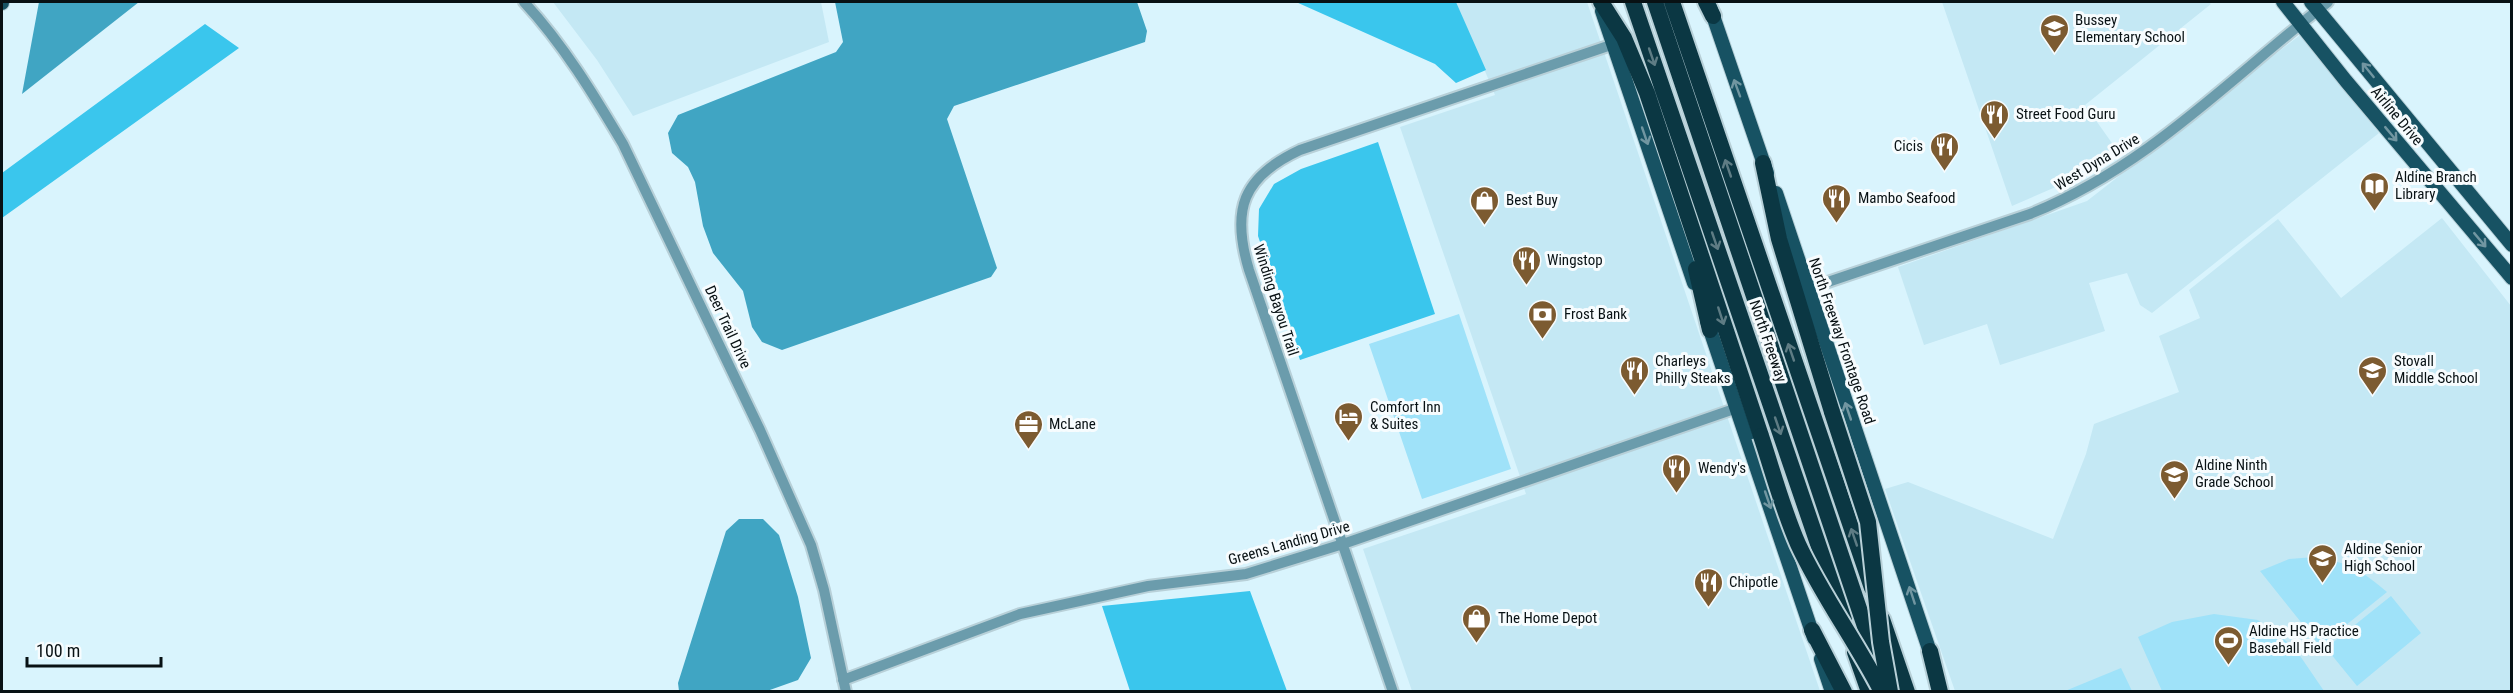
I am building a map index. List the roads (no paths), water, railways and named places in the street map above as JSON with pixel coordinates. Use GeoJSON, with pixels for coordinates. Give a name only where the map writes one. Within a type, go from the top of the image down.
{"type":"FeatureCollection","features":[{"type":"Feature","properties":{"kind":"highway"},"geometry":{"type":"LineString","coordinates":[[1600,2],[1636,63],[1798,544],[1814,576],[1886,692]]}},
{"type":"Feature","properties":{"kind":"highway","name":"North Freeway"},"geometry":{"type":"LineString","coordinates":[[1633,2],[1869,692]]}},
{"type":"Feature","properties":{"kind":"highway","name":"North Freeway"},"geometry":{"type":"LineString","coordinates":[[1655,2],[1886,692]]}},
{"type":"Feature","properties":{"kind":"highway","name":"North Freeway"},"geometry":{"type":"LineString","coordinates":[[1672,2],[1907,692]]}},
{"type":"Feature","properties":{"kind":"highway"},"geometry":{"type":"LineString","coordinates":[[1670,160],[1710,330]]}},
{"type":"Feature","properties":{"kind":"highway"},"geometry":{"type":"LineString","coordinates":[[1763,163],[1779,239],[1868,522],[1886,692]]}},
{"type":"Feature","properties":{"kind":"highway"},"geometry":{"type":"LineString","coordinates":[[1812,630],[1844,692]]}},
{"type":"Feature","properties":{"kind":"highway"},"geometry":{"type":"LineString","coordinates":[[1930,651],[1942,692]]}},
{"type":"Feature","properties":{"kind":"main road"},"geometry":{"type":"LineString","coordinates":[[1600,2],[1832,692]]}},
{"type":"Feature","properties":{"kind":"main road","name":"Airline Drive"},"geometry":{"type":"LineString","coordinates":[[2283,2],[2411,158],[2508,268]]}},
{"type":"Feature","properties":{"kind":"main road","name":"Airline Drive"},"geometry":{"type":"LineString","coordinates":[[2319,4],[2511,245]]}},
{"type":"Feature","properties":{"kind":"main road","name":"North Freeway Frontage Road"},"geometry":{"type":"LineString","coordinates":[[1709,6],[1930,651]]}},
{"type":"Feature","properties":{"kind":"main road"},"geometry":{"type":"LineString","coordinates":[[2411,158],[2428,143]]}},
{"type":"Feature","properties":{"kind":"street","name":"Deer Trail Drive"},"geometry":{"type":"LineString","coordinates":[[524,2],[545,26],[603,110],[642,181],[712,328],[811,545],[824,590],[845,686]]}},
{"type":"Feature","properties":{"kind":"street","name":"West Dyna Drive"},"geometry":{"type":"LineString","coordinates":[[1807,289],[2030,214],[2097,183],[2145,152],[2301,23],[2319,4]]}},
{"type":"Feature","properties":{"kind":"street","name":"Winding Bayou Trail"},"geometry":{"type":"LineString","coordinates":[[1393,692],[1241,244],[1239,226],[1250,187],[1260,174],[1275,161],[1300,150],[1614,44]]}},
{"type":"Feature","properties":{"kind":"street","name":"Greens Landing Drive"},"geometry":{"type":"LineString","coordinates":[[845,686],[1020,614],[1148,586],[1246,574],[1343,544],[1737,408]]}},
{"type":"Feature","properties":{"kind":"place","name":"Bussey Elementary School"},"geometry":{"type":"Point","coordinates":[2054,54]}},
{"type":"Feature","properties":{"kind":"place","name":"Street Food Guru"},"geometry":{"type":"Point","coordinates":[1995,140]}},
{"type":"Feature","properties":{"kind":"place","name":"Cicis"},"geometry":{"type":"Point","coordinates":[1944,172]}},
{"type":"Feature","properties":{"kind":"place","name":"Aldine Branch Library"},"geometry":{"type":"Point","coordinates":[2374,212]}},
{"type":"Feature","properties":{"kind":"place","name":"Mambo Seafood"},"geometry":{"type":"Point","coordinates":[1837,224]}},
{"type":"Feature","properties":{"kind":"place","name":"Best Buy"},"geometry":{"type":"Point","coordinates":[1485,226]}},
{"type":"Feature","properties":{"kind":"place","name":"Wingstop"},"geometry":{"type":"Point","coordinates":[1526,286]}},
{"type":"Feature","properties":{"kind":"place","name":"Frost Bank"},"geometry":{"type":"Point","coordinates":[1543,340]}},
{"type":"Feature","properties":{"kind":"place","name":"Charleys Philly Steaks"},"geometry":{"type":"Point","coordinates":[1634,396]}},
{"type":"Feature","properties":{"kind":"place","name":"Stovall Middle School"},"geometry":{"type":"Point","coordinates":[2373,396]}},
{"type":"Feature","properties":{"kind":"place","name":"Comfort Inn & Suites"},"geometry":{"type":"Point","coordinates":[1349,442]}},
{"type":"Feature","properties":{"kind":"place","name":"McLane"},"geometry":{"type":"Point","coordinates":[1028,450]}},
{"type":"Feature","properties":{"kind":"place","name":"Wendy's"},"geometry":{"type":"Point","coordinates":[1677,494]}},
{"type":"Feature","properties":{"kind":"place","name":"Aldine Ninth Grade School"},"geometry":{"type":"Point","coordinates":[2174,500]}},
{"type":"Feature","properties":{"kind":"place","name":"Aldine Senior High School"},"geometry":{"type":"Point","coordinates":[2323,584]}},
{"type":"Feature","properties":{"kind":"place","name":"Chipotle"},"geometry":{"type":"Point","coordinates":[1708,608]}},
{"type":"Feature","properties":{"kind":"place","name":"The Home Depot"},"geometry":{"type":"Point","coordinates":[1477,644]}},
{"type":"Feature","properties":{"kind":"place","name":"Aldine HS Practice Baseball Field"},"geometry":{"type":"Point","coordinates":[2228,666]}}]}
